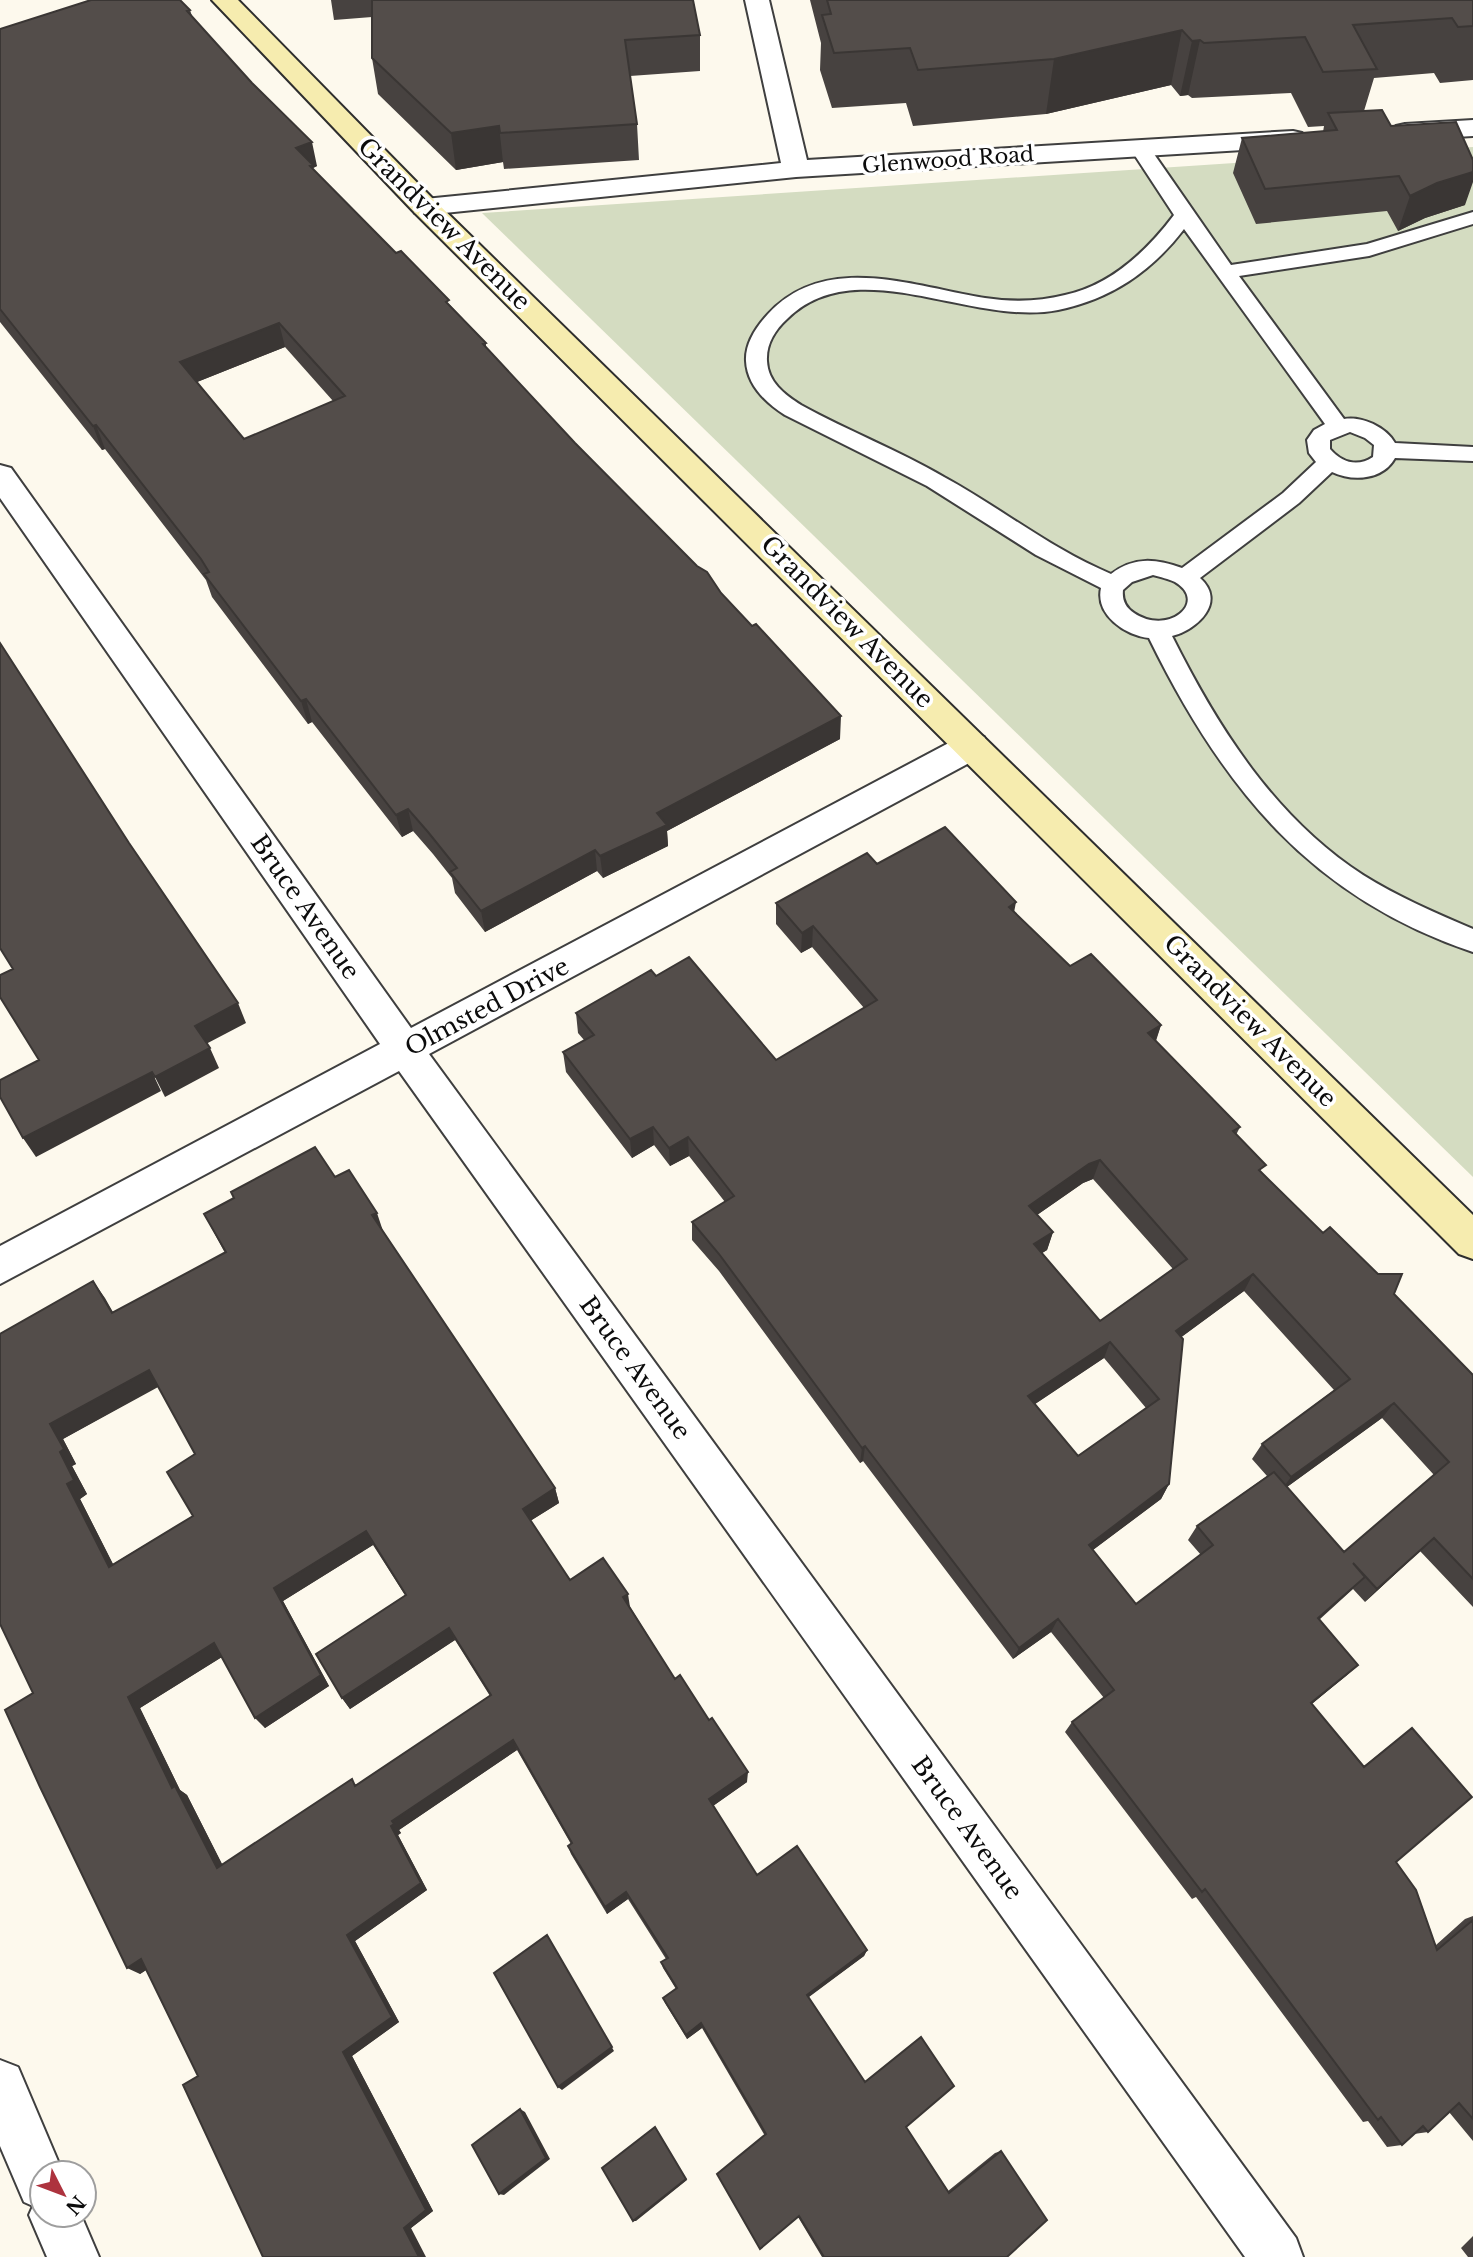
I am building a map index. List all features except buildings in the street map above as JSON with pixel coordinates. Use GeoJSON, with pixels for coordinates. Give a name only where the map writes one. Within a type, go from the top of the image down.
{"type":"FeatureCollection","features":[{"type":"Feature","properties":{"kind":"street","name":"Grandview Avenue"},"geometry":{"type":"LineString","coordinates":[[224,0],[425,207],[1473,1241]]}},
{"type":"Feature","properties":{"kind":"street"},"geometry":{"type":"LineString","coordinates":[[757,0],[796,169]]}},
{"type":"Feature","properties":{"kind":"street"},"geometry":{"type":"LineString","coordinates":[[1377,134],[1473,128]]}},
{"type":"Feature","properties":{"kind":"street","name":"Glenwood Road"},"geometry":{"type":"LineString","coordinates":[[425,207],[796,169],[1322,137]]}},
{"type":"Feature","properties":{"kind":"street","name":"Bruce Avenue"},"geometry":{"type":"LineString","coordinates":[[0,475],[406,1051],[1277,2257]]}},
{"type":"Feature","properties":{"kind":"street","name":"Olmsted Drive"},"geometry":{"type":"LineString","coordinates":[[0,1266],[972,746]]}},
{"type":"Feature","properties":{"kind":"street"},"geometry":{"type":"LineString","coordinates":[[0,2085],[31,2159]]}},
{"type":"Feature","properties":{"kind":"street"},"geometry":{"type":"LineString","coordinates":[[61,2229],[73,2257]]}},
{"type":"Feature","properties":{"kind":"lane"},"geometry":{"type":"LineString","coordinates":[[1140,148],[1184,215],[1338,426]]}},
{"type":"Feature","properties":{"kind":"lane"},"geometry":{"type":"LineString","coordinates":[[1113,584],[1084,573],[935,481],[794,410],[769,391],[756,371],[757,346],[769,323],[789,305],[817,291],[854,283],[895,283],[1011,307],[1050,305],[1085,297],[1115,282],[1142,263],[1167,238],[1184,215]]}},
{"type":"Feature","properties":{"kind":"lane"},"geometry":{"type":"LineString","coordinates":[[1226,272],[1369,250],[1473,218]]}},
{"type":"Feature","properties":{"kind":"lane"},"geometry":{"type":"LineString","coordinates":[[1388,450],[1379,466],[1367,470],[1341,468],[1329,462],[1317,446],[1326,430],[1338,426],[1364,428],[1375,434],[1388,450],[1473,454]]}},
{"type":"Feature","properties":{"kind":"lane"},"geometry":{"type":"LineString","coordinates":[[1186,577],[1271,514],[1329,462]]}},
{"type":"Feature","properties":{"kind":"lane"},"geometry":{"type":"LineString","coordinates":[[1146,568],[1171,570],[1186,577],[1196,588],[1201,600],[1198,612],[1182,626],[1157,630],[1140,627],[1124,619],[1115,608],[1111,596],[1113,584],[1122,575],[1146,568]]}},
{"type":"Feature","properties":{"kind":"lane"},"geometry":{"type":"LineString","coordinates":[[1157,630],[1188,692],[1223,750],[1259,797],[1289,829],[1353,881],[1390,902],[1473,941]]}},
{"type":"Feature","properties":{"kind":"green space"},"geometry":{"type":"Polygon","coordinates":[[[1473,147],[1473,1177],[482,213],[1473,147]]]}}]}
